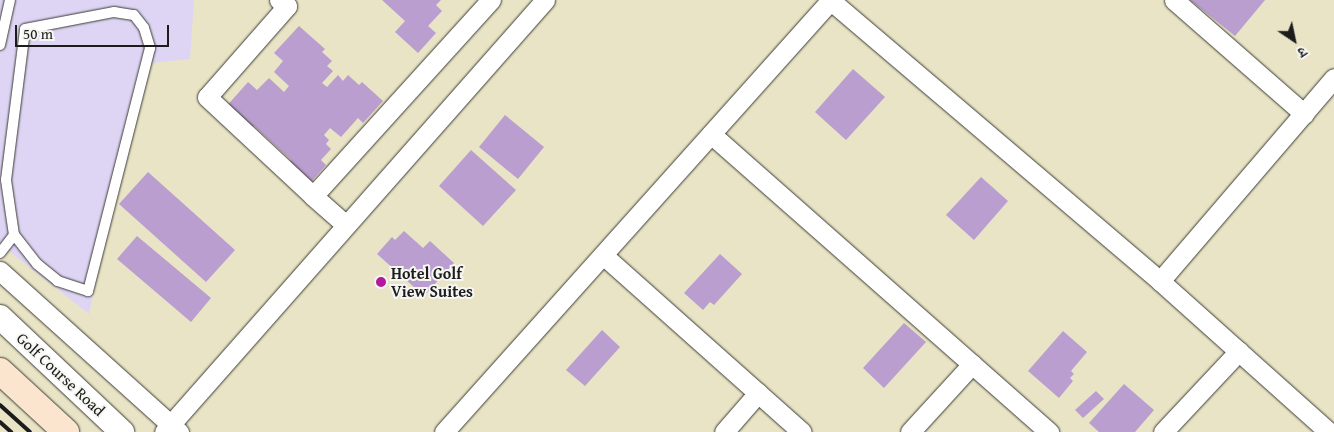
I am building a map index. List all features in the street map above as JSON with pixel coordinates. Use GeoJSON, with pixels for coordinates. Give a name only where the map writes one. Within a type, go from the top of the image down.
{"type":"FeatureCollection","features":[{"type":"Feature","properties":{"kind":"main road"},"geometry":{"type":"LineString","coordinates":[[0,371],[66,432]]}},
{"type":"Feature","properties":{"kind":"street"},"geometry":{"type":"LineString","coordinates":[[279,0],[286,6],[207,97],[312,196],[346,225]]}},
{"type":"Feature","properties":{"kind":"street"},"geometry":{"type":"LineString","coordinates":[[312,196],[491,0]]}},
{"type":"Feature","properties":{"kind":"street"},"geometry":{"type":"LineString","coordinates":[[444,432],[830,0],[1160,281],[1329,432]]}},
{"type":"Feature","properties":{"kind":"street"},"geometry":{"type":"LineString","coordinates":[[1174,0],[1304,114]]}},
{"type":"Feature","properties":{"kind":"street"},"geometry":{"type":"LineString","coordinates":[[0,272],[171,429],[536,3]]}},
{"type":"Feature","properties":{"kind":"street"},"geometry":{"type":"LineString","coordinates":[[1160,281],[1334,78]]}},
{"type":"Feature","properties":{"kind":"street"},"geometry":{"type":"LineString","coordinates":[[711,134],[1049,432]]}},
{"type":"Feature","properties":{"kind":"street"},"geometry":{"type":"LineString","coordinates":[[603,254],[802,432]]}},
{"type":"Feature","properties":{"kind":"street","name":"Golf Course Road"},"geometry":{"type":"LineString","coordinates":[[0,317],[122,432]]}},
{"type":"Feature","properties":{"kind":"street"},"geometry":{"type":"LineString","coordinates":[[1163,432],[1240,351]]}},
{"type":"Feature","properties":{"kind":"street"},"geometry":{"type":"LineString","coordinates":[[910,432],[972,364]]}},
{"type":"Feature","properties":{"kind":"street"},"geometry":{"type":"LineString","coordinates":[[724,432],[758,393]]}},
{"type":"Feature","properties":{"kind":"lane"},"geometry":{"type":"LineString","coordinates":[[0,45],[10,0]]}},
{"type":"Feature","properties":{"kind":"lane"},"geometry":{"type":"LineString","coordinates":[[0,253],[14,235],[6,180],[25,29],[114,12],[134,15],[144,28],[150,48],[88,291],[58,281],[37,264],[14,235]]}},
{"type":"Feature","properties":{"kind":"shaded area"},"geometry":{"type":"Polygon","coordinates":[[[0,0],[194,0],[190,59],[140,64],[89,314],[0,244],[0,0]]]}},
{"type":"Feature","properties":{"kind":"building"},"geometry":{"type":"Polygon","coordinates":[[[382,0],[441,0],[436,5],[442,11],[428,26],[436,33],[418,53],[395,32],[405,21],[382,0]]]}},
{"type":"Feature","properties":{"kind":"building"},"geometry":{"type":"Polygon","coordinates":[[[1190,0],[1265,0],[1235,36],[1190,0]]]}},
{"type":"Feature","properties":{"kind":"building"},"geometry":{"type":"Polygon","coordinates":[[[299,26],[325,49],[322,52],[332,61],[327,66],[333,71],[322,83],[327,87],[338,75],[343,81],[348,75],[359,85],[362,82],[383,101],[363,123],[358,118],[341,137],[330,128],[324,135],[329,140],[326,144],[331,149],[321,160],[326,165],[309,184],[287,164],[291,160],[254,126],[250,131],[225,108],[248,82],[257,90],[269,78],[284,92],[289,86],[274,72],[283,61],[274,53],[299,26]]]}},
{"type":"Feature","properties":{"kind":"building"},"geometry":{"type":"Polygon","coordinates":[[[853,69],[885,97],[846,140],[815,112],[853,69]]]}},
{"type":"Feature","properties":{"kind":"building"},"geometry":{"type":"Polygon","coordinates":[[[505,115],[544,147],[518,179],[479,147],[505,115]]]}},
{"type":"Feature","properties":{"kind":"building"},"geometry":{"type":"Polygon","coordinates":[[[471,150],[516,190],[483,226],[439,186],[471,150]]]}},
{"type":"Feature","properties":{"kind":"building"},"geometry":{"type":"Polygon","coordinates":[[[148,172],[235,250],[206,282],[119,204],[148,172]]]}},
{"type":"Feature","properties":{"kind":"building"},"geometry":{"type":"Polygon","coordinates":[[[981,177],[1008,201],[974,240],[946,215],[981,177]]]}},
{"type":"Feature","properties":{"kind":"building"},"geometry":{"type":"Polygon","coordinates":[[[404,231],[423,248],[430,241],[454,263],[424,296],[377,254],[392,237],[395,240],[404,231]]]}},
{"type":"Feature","properties":{"kind":"building"},"geometry":{"type":"Polygon","coordinates":[[[137,236],[211,298],[191,322],[117,259],[137,236]]]}},
{"type":"Feature","properties":{"kind":"building"},"geometry":{"type":"Polygon","coordinates":[[[720,254],[742,274],[714,305],[710,302],[703,310],[684,293],[720,254]]]}},
{"type":"Feature","properties":{"kind":"building"},"geometry":{"type":"Polygon","coordinates":[[[904,323],[926,342],[884,388],[863,368],[904,323]]]}},
{"type":"Feature","properties":{"kind":"building"},"geometry":{"type":"Polygon","coordinates":[[[602,330],[620,347],[585,386],[566,370],[602,330]]]}},
{"type":"Feature","properties":{"kind":"building"},"geometry":{"type":"Polygon","coordinates":[[[1063,331],[1087,352],[1071,371],[1074,374],[1070,378],[1073,381],[1059,398],[1028,371],[1063,331]]]}},
{"type":"Feature","properties":{"kind":"building"},"geometry":{"type":"Polygon","coordinates":[[[1124,384],[1154,410],[1135,432],[1099,432],[1089,423],[1124,384]]]}},
{"type":"Feature","properties":{"kind":"building"},"geometry":{"type":"Polygon","coordinates":[[[1096,391],[1104,399],[1083,418],[1075,410],[1096,391]]]}},
{"type":"Feature","properties":{"kind":"railway"},"geometry":{"type":"LineString","coordinates":[[0,405],[30,432]]}},
{"type":"Feature","properties":{"kind":"railway"},"geometry":{"type":"LineString","coordinates":[[0,422],[11,432]]}},
{"type":"Feature","properties":{"kind":"place","name":"Hotel Golf View Suites"},"geometry":{"type":"Point","coordinates":[381,282]}}]}
